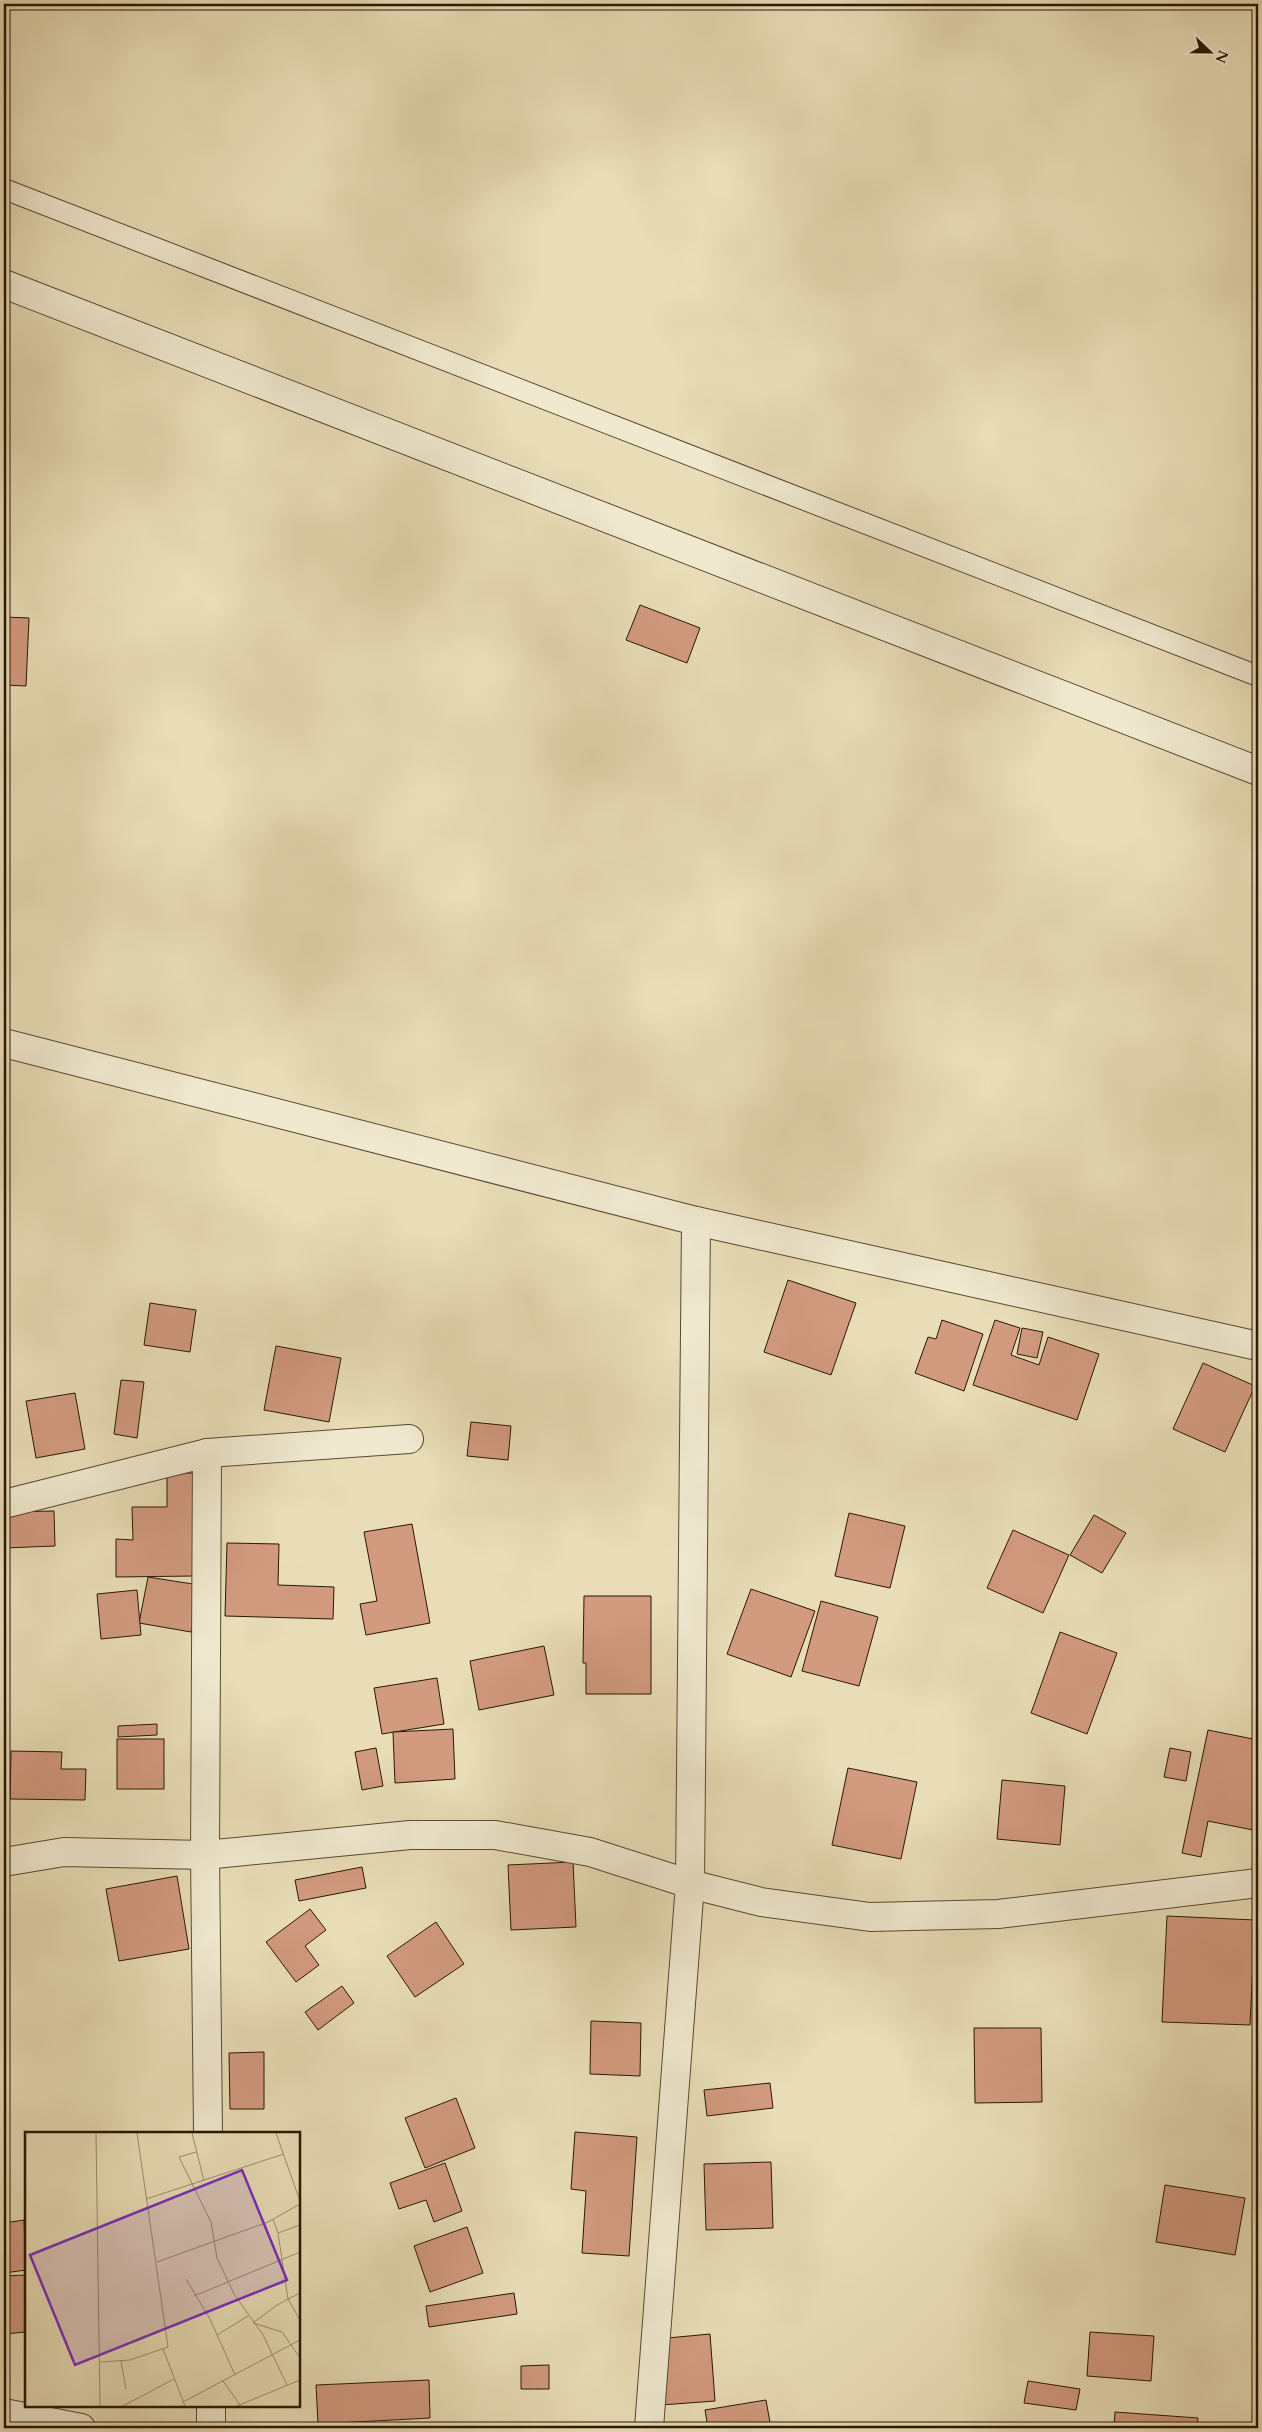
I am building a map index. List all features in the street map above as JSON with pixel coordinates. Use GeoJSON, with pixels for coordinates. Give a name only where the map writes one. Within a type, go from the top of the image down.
{"type":"FeatureCollection","features":[{"type":"Feature","properties":{"kind":"street"},"geometry":{"type":"LineString","coordinates":[[4,284],[1258,771]]}},
{"type":"Feature","properties":{"kind":"street"},"geometry":{"type":"LineString","coordinates":[[4,1043],[696,1220],[1258,1346]]}},
{"type":"Feature","properties":{"kind":"street"},"geometry":{"type":"LineString","coordinates":[[649,2428],[690,1884],[696,1220]]}},
{"type":"Feature","properties":{"kind":"street"},"geometry":{"type":"LineString","coordinates":[[4,1504],[207,1453],[409,1439]]}},
{"type":"Feature","properties":{"kind":"street"},"geometry":{"type":"LineString","coordinates":[[207,1453],[205,1855],[208,2132]]}},
{"type":"Feature","properties":{"kind":"street"},"geometry":{"type":"LineString","coordinates":[[4,1862],[64,1852],[205,1855],[410,1835],[495,1835],[590,1852],[690,1884],[761,1902],[870,1917],[998,1914],[1258,1883]]}},
{"type":"Feature","properties":{"kind":"street"},"geometry":{"type":"LineString","coordinates":[[210,2407],[211,2428]]}},
{"type":"Feature","properties":{"kind":"street"},"geometry":{"type":"LineString","coordinates":[[4,2413],[82,2428]]}},
{"type":"Feature","properties":{"kind":"lane"},"geometry":{"type":"LineString","coordinates":[[4,189],[1258,676]]}},
{"type":"Feature","properties":{"kind":"building"},"geometry":{"type":"Polygon","coordinates":[[[640,605],[700,628],[687,663],[626,640],[640,605]]]}},
{"type":"Feature","properties":{"kind":"building"},"geometry":{"type":"Polygon","coordinates":[[[4,617],[29,618],[26,686],[4,685],[4,617]]]}},
{"type":"Feature","properties":{"kind":"building"},"geometry":{"type":"Polygon","coordinates":[[[788,1280],[856,1303],[831,1375],[764,1352],[788,1280]]]}},
{"type":"Feature","properties":{"kind":"building"},"geometry":{"type":"Polygon","coordinates":[[[150,1303],[196,1310],[190,1352],[144,1345],[150,1303]]]}},
{"type":"Feature","properties":{"kind":"building"},"geometry":{"type":"Polygon","coordinates":[[[942,1320],[983,1334],[964,1391],[915,1373],[928,1337],[936,1339],[942,1320]]]}},
{"type":"Feature","properties":{"kind":"building"},"geometry":{"type":"Polygon","coordinates":[[[995,1320],[1020,1328],[1011,1355],[1039,1365],[1048,1337],[1099,1354],[1077,1420],[973,1385],[995,1320]]]}},
{"type":"Feature","properties":{"kind":"building"},"geometry":{"type":"Polygon","coordinates":[[[1022,1328],[1043,1332],[1037,1358],[1017,1354],[1022,1328]]]}},
{"type":"Feature","properties":{"kind":"building"},"geometry":{"type":"Polygon","coordinates":[[[276,1346],[341,1358],[329,1422],[264,1410],[276,1346]]]}},
{"type":"Feature","properties":{"kind":"building"},"geometry":{"type":"Polygon","coordinates":[[[1203,1363],[1255,1386],[1225,1452],[1173,1429],[1203,1363]]]}},
{"type":"Feature","properties":{"kind":"building"},"geometry":{"type":"Polygon","coordinates":[[[121,1380],[144,1382],[137,1438],[114,1434],[121,1380]]]}},
{"type":"Feature","properties":{"kind":"building"},"geometry":{"type":"Polygon","coordinates":[[[75,1393],[85,1449],[36,1458],[26,1401],[75,1393]]]}},
{"type":"Feature","properties":{"kind":"building"},"geometry":{"type":"Polygon","coordinates":[[[471,1422],[511,1426],[508,1460],[467,1456],[471,1422]]]}},
{"type":"Feature","properties":{"kind":"building"},"geometry":{"type":"Polygon","coordinates":[[[167,1473],[194,1473],[194,1576],[116,1577],[116,1539],[133,1540],[132,1507],[167,1507],[167,1473]]]}},
{"type":"Feature","properties":{"kind":"building"},"geometry":{"type":"Polygon","coordinates":[[[54,1511],[55,1546],[4,1548],[4,1512],[54,1511]]]}},
{"type":"Feature","properties":{"kind":"building"},"geometry":{"type":"Polygon","coordinates":[[[849,1513],[905,1526],[890,1588],[835,1576],[849,1513]]]}},
{"type":"Feature","properties":{"kind":"building"},"geometry":{"type":"Polygon","coordinates":[[[1094,1515],[1126,1533],[1102,1573],[1070,1555],[1094,1515]]]}},
{"type":"Feature","properties":{"kind":"building"},"geometry":{"type":"Polygon","coordinates":[[[412,1524],[430,1623],[366,1635],[360,1604],[377,1601],[364,1532],[412,1524]]]}},
{"type":"Feature","properties":{"kind":"building"},"geometry":{"type":"Polygon","coordinates":[[[1013,1530],[1069,1555],[1043,1613],[987,1588],[1013,1530]]]}},
{"type":"Feature","properties":{"kind":"building"},"geometry":{"type":"Polygon","coordinates":[[[227,1543],[279,1544],[278,1585],[334,1587],[333,1619],[225,1616],[227,1543]]]}},
{"type":"Feature","properties":{"kind":"building"},"geometry":{"type":"Polygon","coordinates":[[[148,1577],[199,1585],[191,1632],[139,1623],[148,1577]]]}},
{"type":"Feature","properties":{"kind":"building"},"geometry":{"type":"Polygon","coordinates":[[[751,1589],[815,1611],[791,1677],[727,1654],[751,1589]]]}},
{"type":"Feature","properties":{"kind":"building"},"geometry":{"type":"Polygon","coordinates":[[[137,1590],[141,1635],[101,1639],[97,1594],[137,1590]]]}},
{"type":"Feature","properties":{"kind":"building"},"geometry":{"type":"Polygon","coordinates":[[[584,1596],[651,1596],[651,1694],[586,1694],[586,1663],[583,1663],[584,1596]]]}},
{"type":"Feature","properties":{"kind":"building"},"geometry":{"type":"Polygon","coordinates":[[[821,1601],[878,1617],[859,1686],[802,1671],[821,1601]]]}},
{"type":"Feature","properties":{"kind":"building"},"geometry":{"type":"Polygon","coordinates":[[[1060,1632],[1117,1653],[1087,1734],[1031,1713],[1060,1632]]]}},
{"type":"Feature","properties":{"kind":"building"},"geometry":{"type":"Polygon","coordinates":[[[544,1646],[554,1695],[479,1710],[470,1661],[544,1646]]]}},
{"type":"Feature","properties":{"kind":"building"},"geometry":{"type":"Polygon","coordinates":[[[437,1678],[444,1724],[382,1734],[374,1688],[437,1678]]]}},
{"type":"Feature","properties":{"kind":"building"},"geometry":{"type":"Polygon","coordinates":[[[157,1724],[157,1735],[118,1737],[118,1726],[157,1724]]]}},
{"type":"Feature","properties":{"kind":"building"},"geometry":{"type":"Polygon","coordinates":[[[453,1729],[455,1779],[395,1783],[393,1732],[453,1729]]]}},
{"type":"Feature","properties":{"kind":"building"},"geometry":{"type":"Polygon","coordinates":[[[1208,1730],[1258,1740],[1258,1831],[1208,1821],[1201,1857],[1182,1853],[1208,1730]]]}},
{"type":"Feature","properties":{"kind":"building"},"geometry":{"type":"Polygon","coordinates":[[[117,1739],[164,1739],[164,1789],[117,1789],[117,1739]]]}},
{"type":"Feature","properties":{"kind":"building"},"geometry":{"type":"Polygon","coordinates":[[[376,1748],[383,1786],[362,1790],[355,1752],[376,1748]]]}},
{"type":"Feature","properties":{"kind":"building"},"geometry":{"type":"Polygon","coordinates":[[[1170,1748],[1191,1752],[1186,1781],[1164,1777],[1170,1748]]]}},
{"type":"Feature","properties":{"kind":"building"},"geometry":{"type":"Polygon","coordinates":[[[11,1751],[62,1752],[61,1769],[86,1769],[85,1800],[10,1799],[11,1751]]]}},
{"type":"Feature","properties":{"kind":"building"},"geometry":{"type":"Polygon","coordinates":[[[848,1768],[917,1782],[901,1859],[832,1845],[848,1768]]]}},
{"type":"Feature","properties":{"kind":"building"},"geometry":{"type":"Polygon","coordinates":[[[1002,1780],[1065,1786],[1060,1845],[997,1839],[1002,1780]]]}},
{"type":"Feature","properties":{"kind":"building"},"geometry":{"type":"Polygon","coordinates":[[[573,1862],[576,1927],[511,1930],[508,1865],[573,1862]]]}},
{"type":"Feature","properties":{"kind":"building"},"geometry":{"type":"Polygon","coordinates":[[[362,1867],[366,1888],[299,1901],[295,1880],[362,1867]]]}},
{"type":"Feature","properties":{"kind":"building"},"geometry":{"type":"Polygon","coordinates":[[[177,1876],[189,1949],[119,1961],[106,1889],[177,1876]]]}},
{"type":"Feature","properties":{"kind":"building"},"geometry":{"type":"Polygon","coordinates":[[[310,1909],[326,1930],[305,1946],[319,1965],[296,1982],[266,1942],[310,1909]]]}},
{"type":"Feature","properties":{"kind":"building"},"geometry":{"type":"Polygon","coordinates":[[[1167,1916],[1255,1920],[1250,2025],[1162,2022],[1167,1916]]]}},
{"type":"Feature","properties":{"kind":"building"},"geometry":{"type":"Polygon","coordinates":[[[436,1922],[464,1964],[415,1997],[387,1956],[436,1922]]]}},
{"type":"Feature","properties":{"kind":"building"},"geometry":{"type":"Polygon","coordinates":[[[342,1986],[354,2003],[318,2030],[305,2012],[342,1986]]]}},
{"type":"Feature","properties":{"kind":"building"},"geometry":{"type":"Polygon","coordinates":[[[591,2021],[641,2023],[640,2076],[590,2074],[591,2021]]]}},
{"type":"Feature","properties":{"kind":"building"},"geometry":{"type":"Polygon","coordinates":[[[974,2028],[1041,2028],[1042,2102],[975,2103],[974,2028]]]}},
{"type":"Feature","properties":{"kind":"building"},"geometry":{"type":"Polygon","coordinates":[[[264,2052],[264,2109],[230,2109],[229,2053],[264,2052]]]}},
{"type":"Feature","properties":{"kind":"building"},"geometry":{"type":"Polygon","coordinates":[[[770,2083],[773,2108],[707,2116],[704,2090],[770,2083]]]}},
{"type":"Feature","properties":{"kind":"building"},"geometry":{"type":"Polygon","coordinates":[[[456,2098],[475,2148],[425,2168],[405,2118],[456,2098]]]}},
{"type":"Feature","properties":{"kind":"building"},"geometry":{"type":"Polygon","coordinates":[[[575,2132],[637,2137],[629,2256],[582,2253],[586,2191],[571,2189],[575,2132]]]}},
{"type":"Feature","properties":{"kind":"building"},"geometry":{"type":"Polygon","coordinates":[[[771,2162],[773,2228],[706,2230],[704,2164],[771,2162]]]}},
{"type":"Feature","properties":{"kind":"building"},"geometry":{"type":"Polygon","coordinates":[[[445,2163],[462,2211],[434,2222],[426,2200],[399,2209],[390,2183],[445,2163]]]}},
{"type":"Feature","properties":{"kind":"building"},"geometry":{"type":"Polygon","coordinates":[[[1165,2185],[1245,2198],[1235,2255],[1156,2242],[1165,2185]]]}},
{"type":"Feature","properties":{"kind":"building"},"geometry":{"type":"Polygon","coordinates":[[[24,2220],[25,2270],[4,2273],[4,2223],[24,2220]]]}},
{"type":"Feature","properties":{"kind":"building"},"geometry":{"type":"Polygon","coordinates":[[[467,2227],[483,2273],[430,2292],[414,2246],[467,2227]]]}},
{"type":"Feature","properties":{"kind":"building"},"geometry":{"type":"Polygon","coordinates":[[[25,2275],[25,2332],[4,2334],[4,2276],[25,2275]]]}},
{"type":"Feature","properties":{"kind":"building"},"geometry":{"type":"Polygon","coordinates":[[[514,2293],[517,2314],[429,2327],[426,2306],[514,2293]]]}},
{"type":"Feature","properties":{"kind":"building"},"geometry":{"type":"Polygon","coordinates":[[[1090,2332],[1154,2336],[1151,2381],[1087,2376],[1090,2332]]]}},
{"type":"Feature","properties":{"kind":"building"},"geometry":{"type":"Polygon","coordinates":[[[710,2334],[715,2401],[661,2405],[657,2339],[710,2334]]]}},
{"type":"Feature","properties":{"kind":"building"},"geometry":{"type":"Polygon","coordinates":[[[549,2365],[549,2389],[521,2389],[521,2366],[549,2365]]]}},
{"type":"Feature","properties":{"kind":"building"},"geometry":{"type":"Polygon","coordinates":[[[429,2380],[430,2418],[318,2424],[316,2385],[429,2380]]]}},
{"type":"Feature","properties":{"kind":"building"},"geometry":{"type":"Polygon","coordinates":[[[1028,2381],[1080,2389],[1076,2410],[1024,2403],[1028,2381]]]}},
{"type":"Feature","properties":{"kind":"building"},"geometry":{"type":"Polygon","coordinates":[[[766,2400],[771,2428],[708,2428],[705,2410],[766,2400]]]}},
{"type":"Feature","properties":{"kind":"building"},"geometry":{"type":"Polygon","coordinates":[[[1115,2412],[1198,2418],[1197,2428],[1114,2428],[1115,2412]]]}},
{"type":"Feature","properties":{"kind":"building"},"geometry":{"type":"Polygon","coordinates":[[[307,2423],[307,2428],[280,2428],[280,2424],[307,2423]]]}},
{"type":"Feature","properties":{"kind":"building"},"geometry":{"type":"Polygon","coordinates":[[[313,2424],[359,2424],[359,2428],[313,2428],[313,2424]]]}}]}
